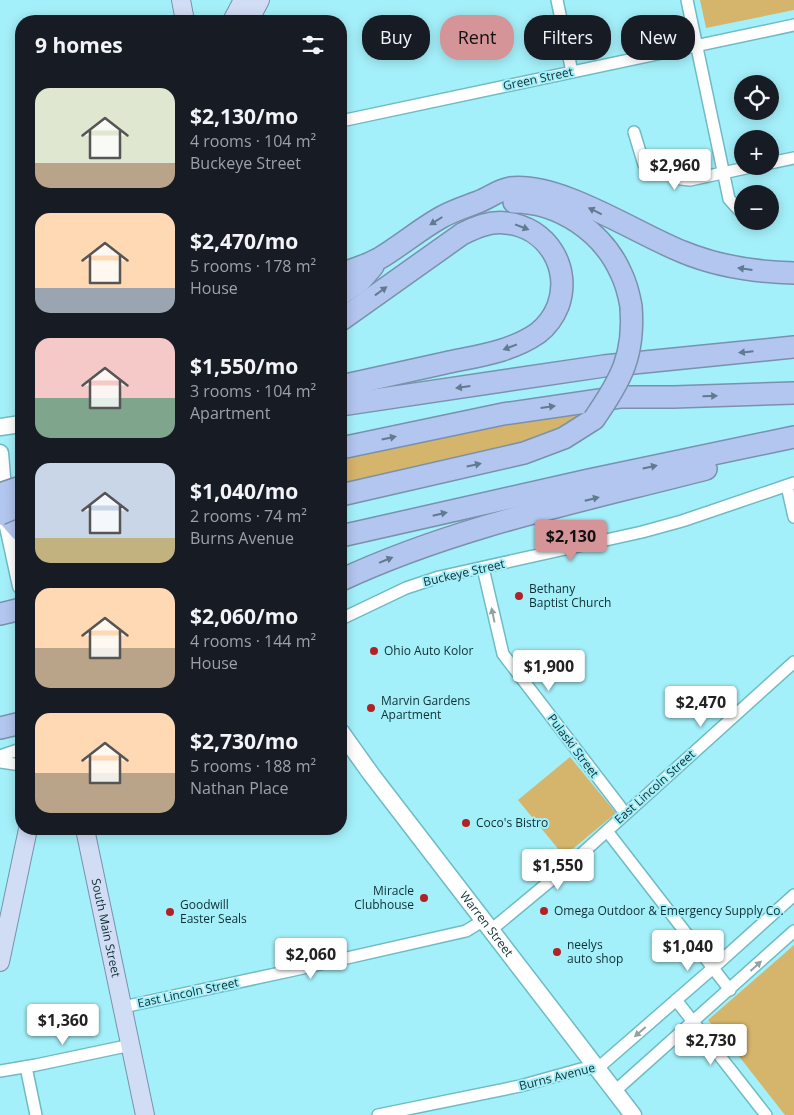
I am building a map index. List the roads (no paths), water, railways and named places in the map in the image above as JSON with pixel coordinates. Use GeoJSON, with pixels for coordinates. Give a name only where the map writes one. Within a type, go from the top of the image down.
{"type":"FeatureCollection","features":[{"type":"Feature","properties":{"kind":"highway"},"geometry":{"type":"LineString","coordinates":[[347,272],[380,258],[459,208],[481,201],[493,193],[509,188],[535,189],[561,196],[696,257],[740,269],[794,273]]}},
{"type":"Feature","properties":{"kind":"highway"},"geometry":{"type":"LineString","coordinates":[[347,494],[524,453],[564,438],[594,419],[613,392],[626,363],[632,331],[632,306],[621,272],[613,258],[600,241],[572,218],[537,204],[481,201]]}},
{"type":"Feature","properties":{"kind":"highway"},"geometry":{"type":"LineString","coordinates":[[347,316],[462,234],[490,223],[517,225],[540,236],[550,247],[561,270],[561,297],[556,310],[550,321],[528,340],[500,351],[347,385]]}},
{"type":"Feature","properties":{"kind":"highway"},"geometry":{"type":"LineString","coordinates":[[347,290],[360,281],[380,258]]}},
{"type":"Feature","properties":{"kind":"highway"},"geometry":{"type":"LineString","coordinates":[[347,404],[604,366],[793,346]]}},
{"type":"Feature","properties":{"kind":"highway"},"geometry":{"type":"LineString","coordinates":[[347,447],[503,414],[620,397],[794,393]]}},
{"type":"Feature","properties":{"kind":"highway"},"geometry":{"type":"LineString","coordinates":[[347,535],[589,480],[788,438]]}},
{"type":"Feature","properties":{"kind":"highway"},"geometry":{"type":"LineString","coordinates":[[347,577],[397,556],[501,521],[738,462],[788,438]]}},
{"type":"Feature","properties":{"kind":"highway"},"geometry":{"type":"LineString","coordinates":[[15,495],[6,506],[15,521]]}},
{"type":"Feature","properties":{"kind":"highway"},"geometry":{"type":"LineString","coordinates":[[0,601],[15,598]]}},
{"type":"Feature","properties":{"kind":"highway"},"geometry":{"type":"LineString","coordinates":[[0,614],[15,610]]}},
{"type":"Feature","properties":{"kind":"main road"},"geometry":{"type":"LineString","coordinates":[[181,0],[184,15]]}},
{"type":"Feature","properties":{"kind":"main road"},"geometry":{"type":"LineString","coordinates":[[235,15],[243,0]]}},
{"type":"Feature","properties":{"kind":"main road"},"geometry":{"type":"LineString","coordinates":[[252,15],[260,0]]}},
{"type":"Feature","properties":{"kind":"main road"},"geometry":{"type":"LineString","coordinates":[[0,962],[2,942],[27,835]]}},
{"type":"Feature","properties":{"kind":"main road","name":"South Main Street"},"geometry":{"type":"LineString","coordinates":[[86,835],[145,1115]]}},
{"type":"Feature","properties":{"kind":"street"},"geometry":{"type":"LineString","coordinates":[[557,0],[572,72]]}},
{"type":"Feature","properties":{"kind":"street"},"geometry":{"type":"LineString","coordinates":[[687,0],[723,173],[729,199],[734,204]]}},
{"type":"Feature","properties":{"kind":"street","name":"Green Street"},"geometry":{"type":"LineString","coordinates":[[347,120],[794,24]]}},
{"type":"Feature","properties":{"kind":"street"},"geometry":{"type":"LineString","coordinates":[[634,132],[644,164],[681,179],[690,180],[734,171]]}},
{"type":"Feature","properties":{"kind":"street"},"geometry":{"type":"LineString","coordinates":[[779,161],[794,158]]}},
{"type":"Feature","properties":{"kind":"street"},"geometry":{"type":"LineString","coordinates":[[0,427],[15,425]]}},
{"type":"Feature","properties":{"kind":"street"},"geometry":{"type":"LineString","coordinates":[[0,453],[6,506],[15,554]]}},
{"type":"Feature","properties":{"kind":"street"},"geometry":{"type":"LineString","coordinates":[[790,485],[794,517]]}},
{"type":"Feature","properties":{"kind":"street","name":"Buckeye Street"},"geometry":{"type":"LineString","coordinates":[[347,617],[415,585],[439,577],[642,532],[682,521],[790,485]]}},
{"type":"Feature","properties":{"kind":"street","name":"Pulaski Street"},"geometry":{"type":"LineString","coordinates":[[483,568],[502,654],[625,813]]}},
{"type":"Feature","properties":{"kind":"street","name":"East Lincoln Street"},"geometry":{"type":"LineString","coordinates":[[123,1006],[303,968],[488,925],[607,831],[794,662]]}},
{"type":"Feature","properties":{"kind":"street","name":"Warren Street"},"geometry":{"type":"LineString","coordinates":[[347,740],[633,1115]]}},
{"type":"Feature","properties":{"kind":"street"},"geometry":{"type":"LineString","coordinates":[[0,756],[15,751]]}},
{"type":"Feature","properties":{"kind":"street"},"geometry":{"type":"LineString","coordinates":[[0,762],[15,765]]}},
{"type":"Feature","properties":{"kind":"street"},"geometry":{"type":"LineString","coordinates":[[607,831],[730,990]]}},
{"type":"Feature","properties":{"kind":"street","name":"Burns Avenue"},"geometry":{"type":"LineString","coordinates":[[378,1115],[520,1086],[582,1069],[598,1068],[794,895]]}},
{"type":"Feature","properties":{"kind":"street"},"geometry":{"type":"LineString","coordinates":[[615,1091],[794,931]]}},
{"type":"Feature","properties":{"kind":"street"},"geometry":{"type":"LineString","coordinates":[[676,1000],[766,1115]]}},
{"type":"Feature","properties":{"kind":"street"},"geometry":{"type":"LineString","coordinates":[[0,1071],[131,1045]]}},
{"type":"Feature","properties":{"kind":"street"},"geometry":{"type":"LineString","coordinates":[[26,1067],[36,1115]]}},
{"type":"Feature","properties":{"kind":"place","name":"Bethany Baptist Church"},"geometry":{"type":"Point","coordinates":[519,596]}},
{"type":"Feature","properties":{"kind":"place","name":"Ohio Auto Kolor"},"geometry":{"type":"Point","coordinates":[374,651]}},
{"type":"Feature","properties":{"kind":"place","name":"Marvin Gardens Apartment"},"geometry":{"type":"Point","coordinates":[371,708]}},
{"type":"Feature","properties":{"kind":"place","name":"Coco's Bistro"},"geometry":{"type":"Point","coordinates":[466,823]}},
{"type":"Feature","properties":{"kind":"place","name":"Miracle Clubhouse"},"geometry":{"type":"Point","coordinates":[424,898]}},
{"type":"Feature","properties":{"kind":"place","name":"Omega Outdoor & Emergency Supply Co."},"geometry":{"type":"Point","coordinates":[544,911]}},
{"type":"Feature","properties":{"kind":"place","name":"Goodwill Easter Seals"},"geometry":{"type":"Point","coordinates":[170,912]}},
{"type":"Feature","properties":{"kind":"place","name":"neelys auto shop"},"geometry":{"type":"Point","coordinates":[557,952]}}]}
